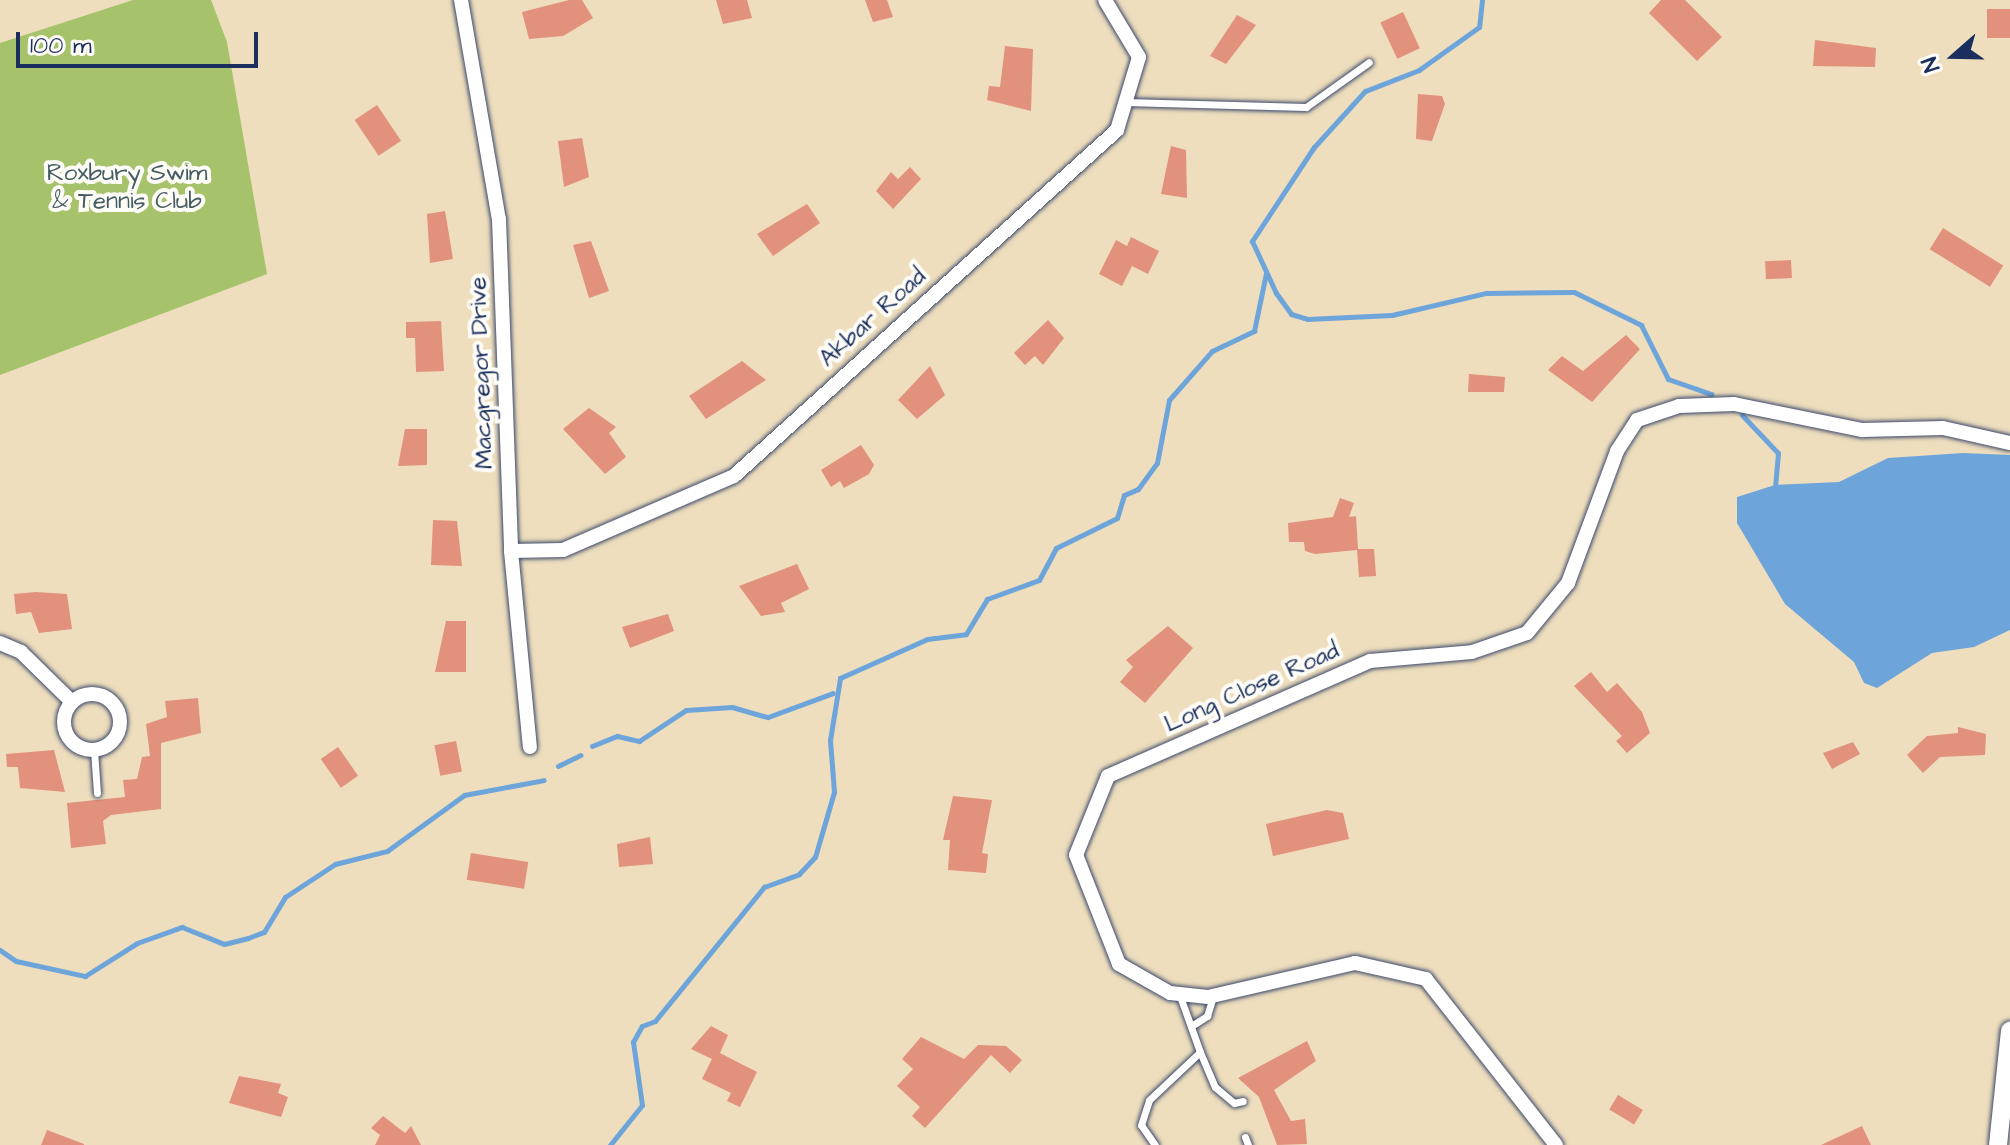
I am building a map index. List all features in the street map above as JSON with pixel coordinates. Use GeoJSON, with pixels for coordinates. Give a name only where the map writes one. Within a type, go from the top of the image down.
{"type":"FeatureCollection","features":[{"type":"Feature","properties":{"kind":"street","name":"Macgregor Drive"},"geometry":{"type":"LineString","coordinates":[[461,0],[499,219],[511,551],[530,747]]}},
{"type":"Feature","properties":{"kind":"street","name":"Akbar Road"},"geometry":{"type":"LineString","coordinates":[[511,551],[563,550],[734,476],[1117,130],[1139,57],[1105,0]]}},
{"type":"Feature","properties":{"kind":"street","name":"Long Close Road"},"geometry":{"type":"LineString","coordinates":[[1556,1145],[1426,979],[1355,963],[1213,996],[1179,994],[1119,964],[1076,855],[1108,776],[1370,661],[1472,652],[1527,633],[1568,583],[1617,451],[1637,420],[1679,406],[1734,404],[1847,428],[1943,428],[2010,443]]}},
{"type":"Feature","properties":{"kind":"street"},"geometry":{"type":"LineString","coordinates":[[0,643],[21,652],[71,701]]}},
{"type":"Feature","properties":{"kind":"street"},"geometry":{"type":"LineString","coordinates":[[95,693],[118,712],[115,737],[94,750],[67,736],[64,715],[71,701],[95,693]]}},
{"type":"Feature","properties":{"kind":"street"},"geometry":{"type":"LineString","coordinates":[[1998,1145],[2010,1031]]}},
{"type":"Feature","properties":{"kind":"lane"},"geometry":{"type":"LineString","coordinates":[[1125,102],[1306,107],[1369,62]]}},
{"type":"Feature","properties":{"kind":"lane"},"geometry":{"type":"LineString","coordinates":[[94,750],[97,793]]}},
{"type":"Feature","properties":{"kind":"lane"},"geometry":{"type":"LineString","coordinates":[[1179,994],[1215,1087],[1234,1103],[1243,1101]]}},
{"type":"Feature","properties":{"kind":"lane"},"geometry":{"type":"LineString","coordinates":[[1193,1025],[1207,1016],[1213,996]]}},
{"type":"Feature","properties":{"kind":"lane"},"geometry":{"type":"LineString","coordinates":[[1155,1145],[1141,1125],[1149,1100],[1200,1052]]}},
{"type":"Feature","properties":{"kind":"green space","name":"Roxbury Swim & Tennis Club"},"geometry":{"type":"Polygon","coordinates":[[[133,0],[211,0],[227,42],[267,274],[0,375],[0,43],[133,0]]]}},
{"type":"Feature","properties":{"kind":"water"},"geometry":{"type":"Polygon","coordinates":[[[1963,453],[2010,455],[2010,630],[1974,647],[1932,653],[1877,688],[1864,683],[1854,662],[1785,604],[1737,523],[1737,497],[1775,485],[1839,482],[1888,458],[1963,453]]]}},
{"type":"Feature","properties":{"kind":"building"},"geometry":{"type":"Polygon","coordinates":[[[569,0],[582,0],[593,18],[563,36],[529,39],[522,12],[569,0]]]}},
{"type":"Feature","properties":{"kind":"building"},"geometry":{"type":"Polygon","coordinates":[[[716,0],[747,0],[752,18],[723,24],[716,0]]]}},
{"type":"Feature","properties":{"kind":"building"},"geometry":{"type":"Polygon","coordinates":[[[865,0],[887,0],[893,17],[873,22],[865,0]]]}},
{"type":"Feature","properties":{"kind":"building"},"geometry":{"type":"Polygon","coordinates":[[[1661,0],[1685,0],[1722,37],[1697,61],[1649,13],[1661,0]]]}},
{"type":"Feature","properties":{"kind":"building"},"geometry":{"type":"Polygon","coordinates":[[[1987,9],[2010,9],[2010,38],[1987,38],[1987,9]]]}},
{"type":"Feature","properties":{"kind":"building"},"geometry":{"type":"Polygon","coordinates":[[[1403,12],[1420,48],[1397,59],[1380,23],[1403,12]]]}},
{"type":"Feature","properties":{"kind":"building"},"geometry":{"type":"Polygon","coordinates":[[[1237,15],[1256,25],[1226,64],[1210,56],[1237,15]]]}},
{"type":"Feature","properties":{"kind":"building"},"geometry":{"type":"Polygon","coordinates":[[[1815,40],[1876,48],[1875,67],[1813,66],[1815,40]]]}},
{"type":"Feature","properties":{"kind":"building"},"geometry":{"type":"Polygon","coordinates":[[[1005,46],[1033,49],[1031,111],[987,100],[989,86],[1000,87],[1005,46]]]}},
{"type":"Feature","properties":{"kind":"building"},"geometry":{"type":"Polygon","coordinates":[[[1418,94],[1442,96],[1445,104],[1432,141],[1416,139],[1418,94]]]}},
{"type":"Feature","properties":{"kind":"building"},"geometry":{"type":"Polygon","coordinates":[[[377,105],[401,141],[379,156],[355,120],[377,105]]]}},
{"type":"Feature","properties":{"kind":"building"},"geometry":{"type":"Polygon","coordinates":[[[582,138],[589,177],[564,187],[558,141],[582,138]]]}},
{"type":"Feature","properties":{"kind":"building"},"geometry":{"type":"Polygon","coordinates":[[[1171,146],[1186,150],[1187,198],[1161,194],[1171,146]]]}},
{"type":"Feature","properties":{"kind":"building"},"geometry":{"type":"Polygon","coordinates":[[[910,167],[921,179],[893,209],[876,191],[891,172],[898,179],[910,167]]]}},
{"type":"Feature","properties":{"kind":"building"},"geometry":{"type":"Polygon","coordinates":[[[807,204],[820,223],[773,256],[757,234],[807,204]]]}},
{"type":"Feature","properties":{"kind":"building"},"geometry":{"type":"Polygon","coordinates":[[[445,211],[453,259],[430,263],[427,214],[445,211]]]}},
{"type":"Feature","properties":{"kind":"building"},"geometry":{"type":"Polygon","coordinates":[[[1943,228],[2003,266],[1990,287],[1930,249],[1943,228]]]}},
{"type":"Feature","properties":{"kind":"building"},"geometry":{"type":"Polygon","coordinates":[[[1131,237],[1159,251],[1148,274],[1132,266],[1122,286],[1099,274],[1116,240],[1127,246],[1131,237]]]}},
{"type":"Feature","properties":{"kind":"building"},"geometry":{"type":"Polygon","coordinates":[[[591,241],[609,291],[589,298],[573,245],[591,241]]]}},
{"type":"Feature","properties":{"kind":"building"},"geometry":{"type":"Polygon","coordinates":[[[1791,260],[1792,278],[1766,279],[1765,261],[1791,260]]]}},
{"type":"Feature","properties":{"kind":"building"},"geometry":{"type":"Polygon","coordinates":[[[1048,320],[1064,338],[1043,365],[1035,356],[1025,365],[1014,353],[1048,320]]]}},
{"type":"Feature","properties":{"kind":"building"},"geometry":{"type":"Polygon","coordinates":[[[441,321],[444,371],[416,372],[415,338],[406,338],[406,322],[441,321]]]}},
{"type":"Feature","properties":{"kind":"building"},"geometry":{"type":"Polygon","coordinates":[[[1626,335],[1640,349],[1592,402],[1548,370],[1562,356],[1583,371],[1626,335]]]}},
{"type":"Feature","properties":{"kind":"building"},"geometry":{"type":"Polygon","coordinates":[[[742,361],[766,380],[706,419],[689,396],[742,361]]]}},
{"type":"Feature","properties":{"kind":"building"},"geometry":{"type":"Polygon","coordinates":[[[930,366],[945,395],[917,419],[898,400],[930,366]]]}},
{"type":"Feature","properties":{"kind":"building"},"geometry":{"type":"Polygon","coordinates":[[[1469,374],[1505,377],[1504,392],[1468,392],[1469,374]]]}},
{"type":"Feature","properties":{"kind":"building"},"geometry":{"type":"Polygon","coordinates":[[[589,408],[616,427],[609,433],[626,457],[605,474],[563,429],[589,408]]]}},
{"type":"Feature","properties":{"kind":"building"},"geometry":{"type":"Polygon","coordinates":[[[405,429],[427,429],[427,465],[398,466],[405,429]]]}},
{"type":"Feature","properties":{"kind":"building"},"geometry":{"type":"Polygon","coordinates":[[[861,445],[874,465],[869,474],[844,488],[840,481],[831,487],[821,470],[861,445]]]}},
{"type":"Feature","properties":{"kind":"building"},"geometry":{"type":"Polygon","coordinates":[[[1340,498],[1354,503],[1349,517],[1356,516],[1358,549],[1374,549],[1376,576],[1359,577],[1357,550],[1315,554],[1305,551],[1304,542],[1289,542],[1288,523],[1333,517],[1340,498]]]}},
{"type":"Feature","properties":{"kind":"building"},"geometry":{"type":"Polygon","coordinates":[[[433,520],[457,521],[462,566],[431,565],[433,520]]]}},
{"type":"Feature","properties":{"kind":"building"},"geometry":{"type":"Polygon","coordinates":[[[797,564],[809,589],[781,603],[785,612],[761,616],[739,586],[797,564]]]}},
{"type":"Feature","properties":{"kind":"building"},"geometry":{"type":"Polygon","coordinates":[[[14,594],[67,594],[72,629],[39,633],[31,612],[16,614],[14,594]]]}},
{"type":"Feature","properties":{"kind":"building"},"geometry":{"type":"Polygon","coordinates":[[[668,614],[674,631],[630,648],[622,627],[668,614]]]}},
{"type":"Feature","properties":{"kind":"building"},"geometry":{"type":"Polygon","coordinates":[[[446,621],[466,621],[466,672],[435,672],[446,621]]]}},
{"type":"Feature","properties":{"kind":"building"},"geometry":{"type":"Polygon","coordinates":[[[1168,626],[1193,648],[1145,703],[1120,682],[1133,667],[1126,660],[1168,626]]]}},
{"type":"Feature","properties":{"kind":"building"},"geometry":{"type":"Polygon","coordinates":[[[1591,672],[1607,692],[1617,683],[1642,712],[1650,733],[1627,753],[1616,741],[1622,736],[1574,686],[1591,672]]]}},
{"type":"Feature","properties":{"kind":"building"},"geometry":{"type":"Polygon","coordinates":[[[198,698],[201,733],[161,743],[161,809],[111,815],[103,821],[106,844],[71,848],[67,803],[125,797],[123,780],[137,779],[142,757],[150,756],[146,724],[167,717],[165,701],[198,698]]]}},
{"type":"Feature","properties":{"kind":"building"},"geometry":{"type":"Polygon","coordinates":[[[1958,727],[1986,734],[1985,755],[1940,757],[1923,773],[1907,755],[1927,736],[1958,733],[1958,727]]]}},
{"type":"Feature","properties":{"kind":"building"},"geometry":{"type":"Polygon","coordinates":[[[456,741],[462,771],[440,776],[434,745],[456,741]]]}},
{"type":"Feature","properties":{"kind":"building"},"geometry":{"type":"Polygon","coordinates":[[[1853,742],[1860,754],[1832,769],[1823,753],[1853,742]]]}},
{"type":"Feature","properties":{"kind":"building"},"geometry":{"type":"Polygon","coordinates":[[[338,747],[358,776],[341,788],[321,759],[338,747]]]}},
{"type":"Feature","properties":{"kind":"building"},"geometry":{"type":"Polygon","coordinates":[[[54,750],[65,792],[20,788],[18,767],[7,767],[6,754],[54,750]]]}},
{"type":"Feature","properties":{"kind":"building"},"geometry":{"type":"Polygon","coordinates":[[[953,796],[992,800],[982,853],[988,854],[986,873],[948,870],[950,840],[943,840],[953,796]]]}},
{"type":"Feature","properties":{"kind":"building"},"geometry":{"type":"Polygon","coordinates":[[[1327,810],[1343,813],[1349,839],[1273,856],[1266,824],[1327,810]]]}},
{"type":"Feature","properties":{"kind":"building"},"geometry":{"type":"Polygon","coordinates":[[[650,837],[653,864],[619,867],[617,844],[650,837]]]}},
{"type":"Feature","properties":{"kind":"building"},"geometry":{"type":"Polygon","coordinates":[[[471,853],[528,862],[524,889],[467,880],[471,853]]]}},
{"type":"Feature","properties":{"kind":"building"},"geometry":{"type":"Polygon","coordinates":[[[711,1026],[728,1035],[720,1053],[757,1072],[740,1107],[727,1101],[731,1093],[702,1079],[712,1059],[691,1049],[711,1026]]]}},
{"type":"Feature","properties":{"kind":"building"},"geometry":{"type":"Polygon","coordinates":[[[921,1037],[964,1059],[978,1045],[1006,1046],[1022,1060],[1010,1073],[991,1055],[925,1128],[912,1116],[920,1107],[897,1086],[913,1069],[902,1059],[921,1037]]]}},
{"type":"Feature","properties":{"kind":"building"},"geometry":{"type":"Polygon","coordinates":[[[1307,1041],[1316,1061],[1274,1090],[1291,1121],[1305,1119],[1307,1144],[1277,1145],[1259,1097],[1238,1078],[1307,1041]]]}},
{"type":"Feature","properties":{"kind":"building"},"geometry":{"type":"Polygon","coordinates":[[[239,1076],[281,1084],[278,1093],[288,1097],[281,1117],[229,1103],[239,1076]]]}},
{"type":"Feature","properties":{"kind":"building"},"geometry":{"type":"Polygon","coordinates":[[[1618,1095],[1643,1110],[1634,1125],[1609,1110],[1618,1095]]]}},
{"type":"Feature","properties":{"kind":"building"},"geometry":{"type":"Polygon","coordinates":[[[383,1116],[405,1133],[411,1126],[421,1145],[375,1145],[380,1135],[371,1128],[383,1116]]]}},
{"type":"Feature","properties":{"kind":"building"},"geometry":{"type":"Polygon","coordinates":[[[1862,1126],[1871,1145],[1821,1145],[1862,1126]]]}},
{"type":"Feature","properties":{"kind":"building"},"geometry":{"type":"Polygon","coordinates":[[[47,1130],[84,1144],[84,1145],[41,1145],[47,1130]]]}},
{"type":"Feature","properties":{"kind":"waterway"},"geometry":{"type":"LineString","coordinates":[[1482,0],[1479,27],[1419,70],[1365,91],[1314,147],[1252,241],[1276,293],[1291,314],[1307,319],[1392,315],[1486,293],[1574,292],[1641,325],[1668,379],[1711,394]]}},
{"type":"Feature","properties":{"kind":"waterway"},"geometry":{"type":"LineString","coordinates":[[610,1145],[642,1105],[633,1042],[642,1026],[655,1021],[764,887],[799,874],[815,857],[834,792],[830,740],[840,678],[927,639],[966,634],[987,599],[1039,580],[1056,548],[1117,518],[1124,495],[1138,489],[1157,463],[1169,400],[1212,351],[1254,331],[1266,273]]}},
{"type":"Feature","properties":{"kind":"waterway"},"geometry":{"type":"LineString","coordinates":[[1742,415],[1778,453],[1775,485]]}},
{"type":"Feature","properties":{"kind":"waterway"},"geometry":{"type":"LineString","coordinates":[[592,746],[617,736],[639,741],[686,710],[732,707],[768,717],[833,693]]}},
{"type":"Feature","properties":{"kind":"waterway"},"geometry":{"type":"LineString","coordinates":[[558,766],[581,755]]}},
{"type":"Feature","properties":{"kind":"waterway"},"geometry":{"type":"LineString","coordinates":[[0,950],[16,961],[85,976],[137,943],[182,927],[224,944],[248,938],[264,932],[285,897],[335,864],[387,851],[464,795],[544,780]]}}]}
